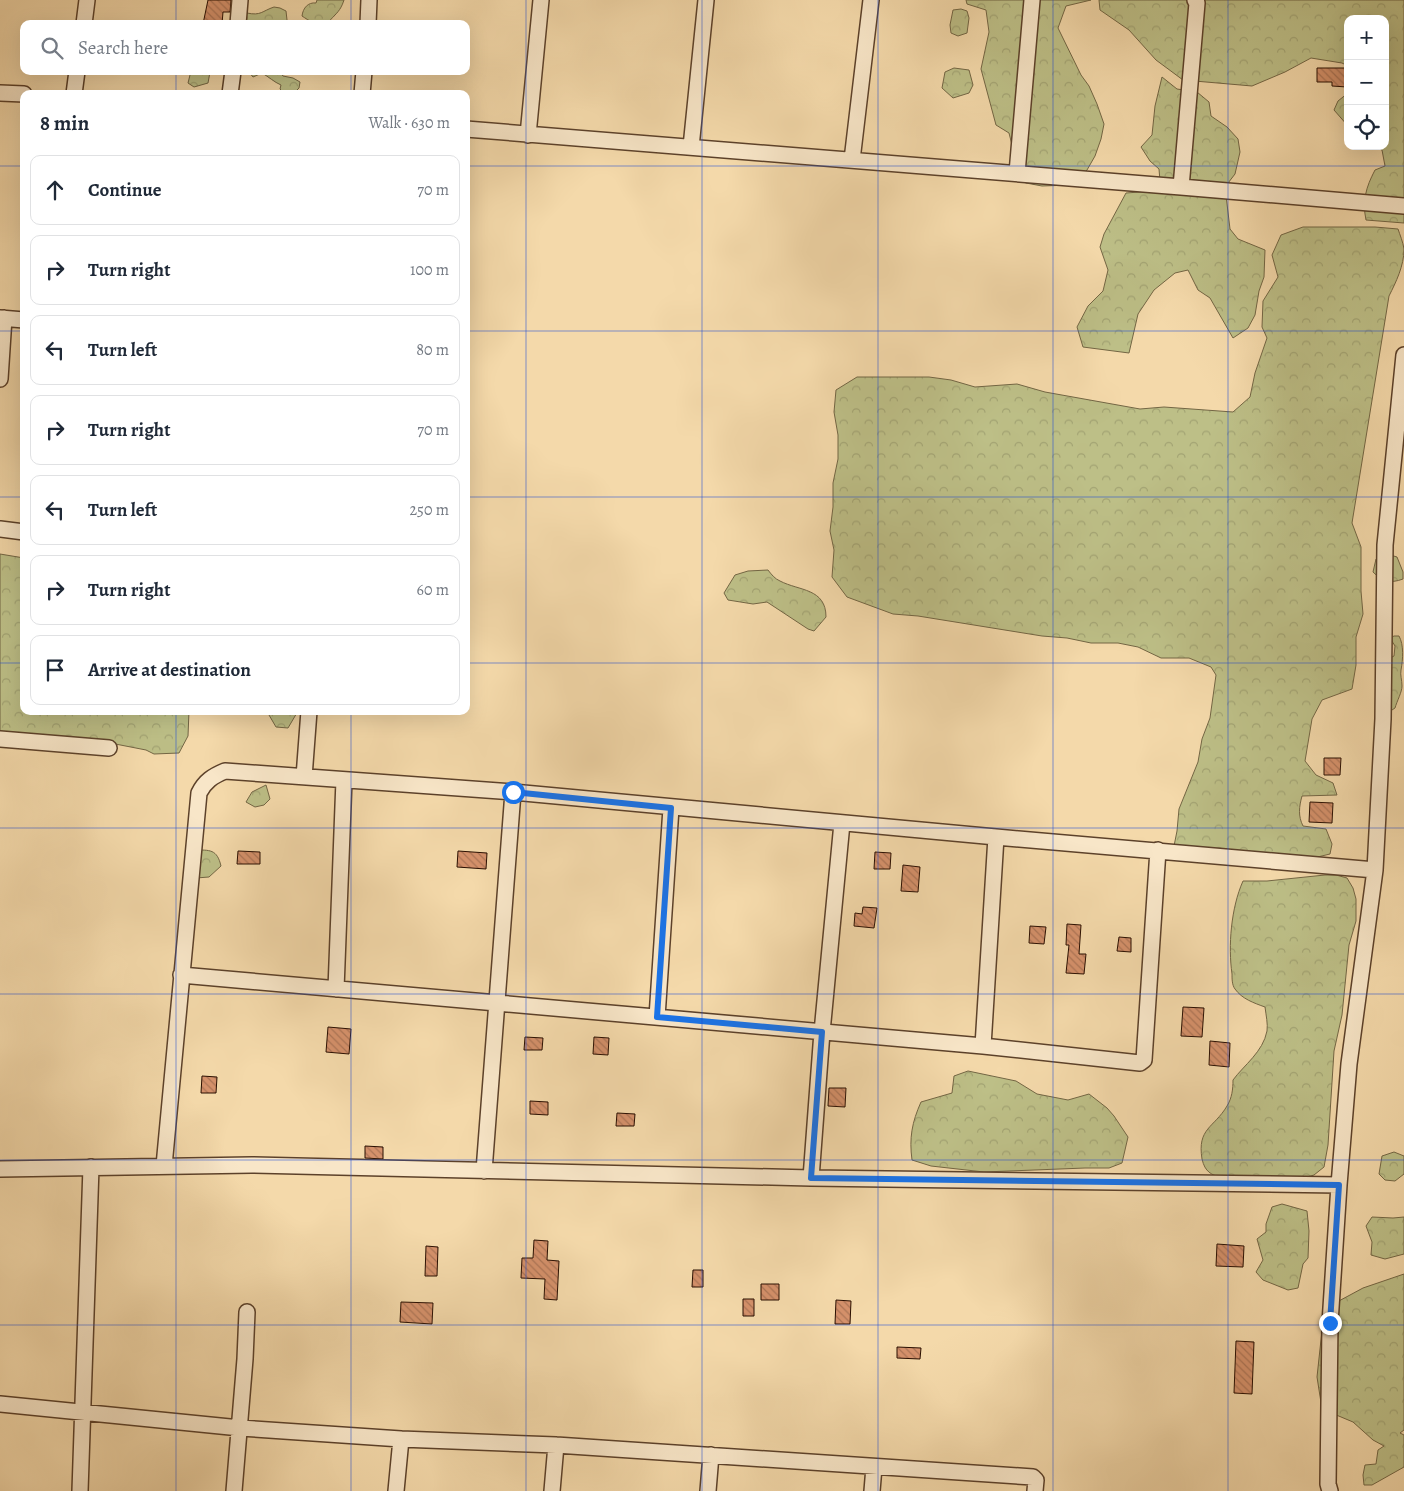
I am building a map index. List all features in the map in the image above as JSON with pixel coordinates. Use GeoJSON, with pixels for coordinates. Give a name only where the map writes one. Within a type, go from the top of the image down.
{"type":"FeatureCollection","features":[{"type":"Feature","properties":{"kind":"street"},"geometry":{"type":"LineString","coordinates":[[84,20],[87,0]]}},
{"type":"Feature","properties":{"kind":"street"},"geometry":{"type":"LineString","coordinates":[[238,20],[240,0]]}},
{"type":"Feature","properties":{"kind":"street"},"geometry":{"type":"LineString","coordinates":[[368,20],[370,0]]}},
{"type":"Feature","properties":{"kind":"street"},"geometry":{"type":"LineString","coordinates":[[528,134],[541,0]]}},
{"type":"Feature","properties":{"kind":"street"},"geometry":{"type":"LineString","coordinates":[[691,147],[706,0]]}},
{"type":"Feature","properties":{"kind":"street"},"geometry":{"type":"LineString","coordinates":[[852,160],[871,0]]}},
{"type":"Feature","properties":{"kind":"street"},"geometry":{"type":"LineString","coordinates":[[1017,174],[1032,0]]}},
{"type":"Feature","properties":{"kind":"street"},"geometry":{"type":"LineString","coordinates":[[1181,186],[1196,0]]}},
{"type":"Feature","properties":{"kind":"street"},"geometry":{"type":"LineString","coordinates":[[75,90],[76,75]]}},
{"type":"Feature","properties":{"kind":"street"},"geometry":{"type":"LineString","coordinates":[[230,90],[232,75]]}},
{"type":"Feature","properties":{"kind":"street"},"geometry":{"type":"LineString","coordinates":[[362,90],[364,75]]}},
{"type":"Feature","properties":{"kind":"street"},"geometry":{"type":"LineString","coordinates":[[0,93],[20,94]]}},
{"type":"Feature","properties":{"kind":"street"},"geometry":{"type":"LineString","coordinates":[[470,130],[1181,186],[1404,206]]}},
{"type":"Feature","properties":{"kind":"street"},"geometry":{"type":"LineString","coordinates":[[0,379],[2,318],[20,320]]}},
{"type":"Feature","properties":{"kind":"street"},"geometry":{"type":"LineString","coordinates":[[1330,1491],[1328,1484],[1330,1323],[1349,1064],[1375,870],[1382,719],[1385,544],[1404,356]]}},
{"type":"Feature","properties":{"kind":"street"},"geometry":{"type":"LineString","coordinates":[[0,529],[20,532]]}},
{"type":"Feature","properties":{"kind":"street"},"geometry":{"type":"LineString","coordinates":[[304,777],[309,715]]}},
{"type":"Feature","properties":{"kind":"street"},"geometry":{"type":"LineString","coordinates":[[0,740],[109,748]]}},
{"type":"Feature","properties":{"kind":"street"},"geometry":{"type":"LineString","coordinates":[[164,1166],[199,793],[212,776],[225,771],[513,792],[671,808],[1375,870]]}},
{"type":"Feature","properties":{"kind":"street"},"geometry":{"type":"LineString","coordinates":[[336,989],[344,780]]}},
{"type":"Feature","properties":{"kind":"street"},"geometry":{"type":"LineString","coordinates":[[484,1171],[513,792]]}},
{"type":"Feature","properties":{"kind":"street"},"geometry":{"type":"LineString","coordinates":[[657,1017],[671,808]]}},
{"type":"Feature","properties":{"kind":"street"},"geometry":{"type":"LineString","coordinates":[[811,1178],[822,1032],[842,823]]}},
{"type":"Feature","properties":{"kind":"street"},"geometry":{"type":"LineString","coordinates":[[983,1046],[996,837]]}},
{"type":"Feature","properties":{"kind":"street"},"geometry":{"type":"LineString","coordinates":[[181,975],[983,1046],[1138,1063],[1143,1061],[1158,850]]}},
{"type":"Feature","properties":{"kind":"street"},"geometry":{"type":"LineString","coordinates":[[0,1169],[252,1165],[811,1178],[1339,1185]]}},
{"type":"Feature","properties":{"kind":"street"},"geometry":{"type":"LineString","coordinates":[[80,1491],[91,1167]]}},
{"type":"Feature","properties":{"kind":"street"},"geometry":{"type":"LineString","coordinates":[[234,1491],[247,1312]]}},
{"type":"Feature","properties":{"kind":"street"},"geometry":{"type":"LineString","coordinates":[[0,1404],[240,1428],[401,1439],[556,1445],[1033,1477],[1036,1480],[1035,1491]]}},
{"type":"Feature","properties":{"kind":"street"},"geometry":{"type":"LineString","coordinates":[[396,1491],[401,1439]]}},
{"type":"Feature","properties":{"kind":"street"},"geometry":{"type":"LineString","coordinates":[[552,1491],[556,1445]]}},
{"type":"Feature","properties":{"kind":"street"},"geometry":{"type":"LineString","coordinates":[[708,1491],[711,1455]]}},
{"type":"Feature","properties":{"kind":"street"},"geometry":{"type":"LineString","coordinates":[[872,1491],[874,1467]]}},
{"type":"Feature","properties":{"kind":"green space"},"geometry":{"type":"Polygon","coordinates":[[[317,0],[344,0],[340,10],[330,20],[309,20],[302,16],[306,6],[316,3],[317,0]]]}},
{"type":"Feature","properties":{"kind":"green space"},"geometry":{"type":"Polygon","coordinates":[[[966,0],[1091,0],[1066,6],[1058,28],[1081,75],[1089,86],[1104,124],[1095,156],[1087,170],[1071,185],[1042,186],[1026,183],[1014,176],[1010,163],[1014,153],[1009,133],[996,125],[981,69],[989,32],[986,10],[967,4],[966,0]]]}},
{"type":"Feature","properties":{"kind":"green space"},"geometry":{"type":"Polygon","coordinates":[[[1099,0],[1404,0],[1404,223],[1366,220],[1365,213],[1365,200],[1369,182],[1375,170],[1385,166],[1382,150],[1389,150],[1389,15],[1344,15],[1344,64],[1311,58],[1285,72],[1252,86],[1183,80],[1156,60],[1129,30],[1100,10],[1099,0]]]}},
{"type":"Feature","properties":{"kind":"green space"},"geometry":{"type":"Polygon","coordinates":[[[274,7],[280,8],[286,11],[287,20],[244,20],[243,17],[247,13],[259,13],[274,7]]]}},
{"type":"Feature","properties":{"kind":"green space"},"geometry":{"type":"Polygon","coordinates":[[[961,9],[967,11],[969,18],[967,33],[958,36],[951,33],[950,25],[953,10],[961,9]]]}},
{"type":"Feature","properties":{"kind":"green space"},"geometry":{"type":"Polygon","coordinates":[[[954,68],[969,70],[973,85],[969,93],[953,98],[942,88],[945,72],[954,68]]]}},
{"type":"Feature","properties":{"kind":"green space"},"geometry":{"type":"Polygon","coordinates":[[[190,75],[209,75],[208,83],[194,87],[188,83],[190,75]]]}},
{"type":"Feature","properties":{"kind":"green space"},"geometry":{"type":"Polygon","coordinates":[[[265,75],[282,75],[300,82],[297,90],[281,90],[281,85],[265,75]]]}},
{"type":"Feature","properties":{"kind":"green space"},"geometry":{"type":"Polygon","coordinates":[[[1162,77],[1177,89],[1197,92],[1209,102],[1211,116],[1227,127],[1238,139],[1240,152],[1235,174],[1225,187],[1230,229],[1238,239],[1265,250],[1264,277],[1259,291],[1255,315],[1248,328],[1233,338],[1210,298],[1198,290],[1188,270],[1175,273],[1154,290],[1138,314],[1129,353],[1083,347],[1077,327],[1088,306],[1103,291],[1108,270],[1100,247],[1104,234],[1126,193],[1153,191],[1160,181],[1159,169],[1150,161],[1141,147],[1152,135],[1155,106],[1162,77]]]}},
{"type":"Feature","properties":{"kind":"green space"},"geometry":{"type":"Polygon","coordinates":[[[1344,96],[1344,121],[1334,110],[1338,101],[1344,96]]]}},
{"type":"Feature","properties":{"kind":"green space"},"geometry":{"type":"Polygon","coordinates":[[[1303,227],[1375,227],[1398,229],[1404,249],[1401,268],[1389,296],[1352,523],[1361,547],[1363,614],[1356,637],[1356,665],[1352,689],[1322,700],[1312,719],[1305,761],[1316,775],[1333,783],[1337,795],[1302,796],[1300,819],[1303,826],[1326,829],[1332,844],[1330,854],[1305,860],[1174,846],[1179,809],[1198,762],[1202,739],[1210,718],[1216,675],[1211,667],[1189,658],[1161,658],[1138,647],[1118,643],[1091,643],[918,616],[893,614],[847,597],[832,577],[834,550],[830,531],[833,483],[838,459],[838,435],[834,412],[836,390],[857,377],[929,377],[951,380],[975,387],[1017,384],[1045,392],[1140,409],[1164,407],[1233,412],[1250,397],[1255,373],[1267,338],[1262,327],[1263,301],[1278,277],[1272,255],[1281,235],[1303,227]]]}},
{"type":"Feature","properties":{"kind":"green space"},"geometry":{"type":"Polygon","coordinates":[[[0,554],[20,557],[20,715],[189,715],[188,736],[179,753],[154,754],[146,750],[100,741],[0,743],[0,554]]]}},
{"type":"Feature","properties":{"kind":"green space"},"geometry":{"type":"Polygon","coordinates":[[[1387,554],[1397,557],[1403,572],[1403,579],[1386,581],[1373,572],[1376,559],[1387,554]]]}},
{"type":"Feature","properties":{"kind":"green space"},"geometry":{"type":"Polygon","coordinates":[[[768,570],[778,580],[810,592],[821,601],[825,608],[826,617],[814,631],[767,602],[753,604],[728,600],[724,593],[735,575],[748,571],[768,570]]]}},
{"type":"Feature","properties":{"kind":"green space"},"geometry":{"type":"Polygon","coordinates":[[[1399,636],[1401,640],[1403,657],[1401,672],[1402,688],[1395,708],[1385,710],[1384,661],[1394,656],[1395,646],[1390,638],[1399,636]]]}},
{"type":"Feature","properties":{"kind":"green space"},"geometry":{"type":"Polygon","coordinates":[[[269,715],[296,715],[288,728],[276,727],[269,715]]]}},
{"type":"Feature","properties":{"kind":"green space"},"geometry":{"type":"Polygon","coordinates":[[[266,785],[270,799],[264,805],[255,807],[246,802],[252,792],[266,785]]]}},
{"type":"Feature","properties":{"kind":"green space"},"geometry":{"type":"Polygon","coordinates":[[[194,850],[215,853],[221,866],[209,877],[196,878],[194,850]]]}},
{"type":"Feature","properties":{"kind":"green space"},"geometry":{"type":"Polygon","coordinates":[[[1325,875],[1347,878],[1353,888],[1356,899],[1356,921],[1349,945],[1342,1015],[1334,1051],[1328,1145],[1324,1167],[1314,1175],[1301,1179],[1223,1178],[1215,1176],[1207,1170],[1203,1163],[1201,1149],[1204,1134],[1227,1106],[1232,1093],[1233,1080],[1262,1045],[1267,1031],[1265,1007],[1241,995],[1233,984],[1231,927],[1243,881],[1267,881],[1325,875]]]}},
{"type":"Feature","properties":{"kind":"green space"},"geometry":{"type":"Polygon","coordinates":[[[968,1071],[1016,1081],[1037,1094],[1068,1100],[1089,1094],[1107,1108],[1128,1137],[1122,1163],[1109,1168],[984,1172],[931,1166],[912,1160],[912,1130],[921,1102],[952,1093],[954,1076],[968,1071]]]}},
{"type":"Feature","properties":{"kind":"green space"},"geometry":{"type":"Polygon","coordinates":[[[1394,1152],[1404,1156],[1404,1174],[1395,1181],[1385,1180],[1379,1174],[1382,1156],[1394,1152]]]}},
{"type":"Feature","properties":{"kind":"green space"},"geometry":{"type":"Polygon","coordinates":[[[1282,1204],[1307,1211],[1309,1231],[1308,1258],[1303,1264],[1298,1288],[1288,1290],[1263,1280],[1256,1272],[1263,1260],[1257,1239],[1266,1232],[1266,1224],[1272,1207],[1282,1204]]]}},
{"type":"Feature","properties":{"kind":"green space"},"geometry":{"type":"Polygon","coordinates":[[[1372,1217],[1404,1217],[1404,1254],[1385,1259],[1371,1255],[1372,1242],[1366,1226],[1372,1217]]]}},
{"type":"Feature","properties":{"kind":"green space"},"geometry":{"type":"Polygon","coordinates":[[[1404,1274],[1404,1430],[1400,1433],[1404,1435],[1404,1467],[1372,1485],[1364,1485],[1365,1465],[1376,1464],[1378,1450],[1384,1446],[1373,1440],[1353,1422],[1322,1409],[1317,1377],[1323,1321],[1337,1302],[1363,1288],[1404,1274]]]}},
{"type":"Feature","properties":{"kind":"building"},"geometry":{"type":"Polygon","coordinates":[[[208,0],[231,0],[230,12],[223,12],[222,20],[204,20],[208,0]]]}},
{"type":"Feature","properties":{"kind":"building"},"geometry":{"type":"Polygon","coordinates":[[[1317,68],[1344,68],[1344,87],[1332,86],[1332,82],[1317,82],[1317,68]]]}},
{"type":"Feature","properties":{"kind":"building"},"geometry":{"type":"Polygon","coordinates":[[[1324,758],[1341,758],[1340,775],[1324,775],[1324,758]]]}},
{"type":"Feature","properties":{"kind":"building"},"geometry":{"type":"Polygon","coordinates":[[[1310,802],[1333,803],[1332,823],[1309,822],[1310,802]]]}},
{"type":"Feature","properties":{"kind":"building"},"geometry":{"type":"Polygon","coordinates":[[[238,851],[260,852],[260,864],[237,864],[238,851]]]}},
{"type":"Feature","properties":{"kind":"building"},"geometry":{"type":"Polygon","coordinates":[[[458,851],[487,853],[486,869],[457,867],[458,851]]]}},
{"type":"Feature","properties":{"kind":"building"},"geometry":{"type":"Polygon","coordinates":[[[875,852],[891,853],[890,869],[874,869],[875,852]]]}},
{"type":"Feature","properties":{"kind":"building"},"geometry":{"type":"Polygon","coordinates":[[[903,865],[920,867],[918,892],[901,891],[903,865]]]}},
{"type":"Feature","properties":{"kind":"building"},"geometry":{"type":"Polygon","coordinates":[[[863,907],[877,908],[874,928],[854,926],[855,913],[862,914],[863,907]]]}},
{"type":"Feature","properties":{"kind":"building"},"geometry":{"type":"Polygon","coordinates":[[[1067,924],[1081,925],[1079,954],[1086,954],[1084,974],[1066,973],[1069,945],[1066,945],[1067,924]]]}},
{"type":"Feature","properties":{"kind":"building"},"geometry":{"type":"Polygon","coordinates":[[[1030,926],[1046,927],[1044,944],[1029,943],[1030,926]]]}},
{"type":"Feature","properties":{"kind":"building"},"geometry":{"type":"Polygon","coordinates":[[[1119,937],[1131,938],[1131,952],[1117,951],[1119,937]]]}},
{"type":"Feature","properties":{"kind":"building"},"geometry":{"type":"Polygon","coordinates":[[[1183,1007],[1204,1008],[1202,1037],[1181,1036],[1183,1007]]]}},
{"type":"Feature","properties":{"kind":"building"},"geometry":{"type":"Polygon","coordinates":[[[328,1027],[351,1029],[349,1054],[326,1052],[328,1027]]]}},
{"type":"Feature","properties":{"kind":"building"},"geometry":{"type":"Polygon","coordinates":[[[525,1037],[543,1038],[542,1050],[524,1050],[525,1037]]]}},
{"type":"Feature","properties":{"kind":"building"},"geometry":{"type":"Polygon","coordinates":[[[594,1037],[609,1038],[608,1055],[593,1054],[594,1037]]]}},
{"type":"Feature","properties":{"kind":"building"},"geometry":{"type":"Polygon","coordinates":[[[1210,1041],[1230,1043],[1229,1067],[1209,1065],[1210,1041]]]}},
{"type":"Feature","properties":{"kind":"building"},"geometry":{"type":"Polygon","coordinates":[[[202,1076],[217,1077],[216,1093],[201,1093],[202,1076]]]}},
{"type":"Feature","properties":{"kind":"building"},"geometry":{"type":"Polygon","coordinates":[[[829,1088],[846,1088],[845,1107],[828,1106],[829,1088]]]}},
{"type":"Feature","properties":{"kind":"building"},"geometry":{"type":"Polygon","coordinates":[[[530,1101],[548,1102],[548,1115],[530,1114],[530,1101]]]}},
{"type":"Feature","properties":{"kind":"building"},"geometry":{"type":"Polygon","coordinates":[[[617,1113],[635,1114],[634,1126],[616,1126],[617,1113]]]}},
{"type":"Feature","properties":{"kind":"building"},"geometry":{"type":"Polygon","coordinates":[[[365,1146],[383,1147],[383,1159],[365,1158],[365,1146]]]}},
{"type":"Feature","properties":{"kind":"building"},"geometry":{"type":"Polygon","coordinates":[[[534,1240],[548,1241],[547,1260],[559,1261],[557,1300],[544,1299],[545,1279],[521,1278],[522,1258],[533,1258],[534,1240]]]}},
{"type":"Feature","properties":{"kind":"building"},"geometry":{"type":"Polygon","coordinates":[[[1217,1244],[1244,1246],[1243,1267],[1216,1266],[1217,1244]]]}},
{"type":"Feature","properties":{"kind":"building"},"geometry":{"type":"Polygon","coordinates":[[[426,1246],[438,1247],[437,1276],[425,1276],[426,1246]]]}},
{"type":"Feature","properties":{"kind":"building"},"geometry":{"type":"Polygon","coordinates":[[[693,1270],[703,1270],[703,1287],[692,1287],[693,1270]]]}},
{"type":"Feature","properties":{"kind":"building"},"geometry":{"type":"Polygon","coordinates":[[[761,1284],[779,1284],[779,1300],[761,1300],[761,1284]]]}},
{"type":"Feature","properties":{"kind":"building"},"geometry":{"type":"Polygon","coordinates":[[[743,1299],[754,1299],[754,1316],[743,1316],[743,1299]]]}},
{"type":"Feature","properties":{"kind":"building"},"geometry":{"type":"Polygon","coordinates":[[[836,1300],[851,1301],[850,1324],[835,1324],[836,1300]]]}},
{"type":"Feature","properties":{"kind":"building"},"geometry":{"type":"Polygon","coordinates":[[[401,1302],[433,1303],[432,1324],[400,1322],[401,1302]]]}},
{"type":"Feature","properties":{"kind":"building"},"geometry":{"type":"Polygon","coordinates":[[[1236,1341],[1254,1342],[1252,1394],[1234,1393],[1236,1341]]]}},
{"type":"Feature","properties":{"kind":"building"},"geometry":{"type":"Polygon","coordinates":[[[897,1347],[921,1348],[920,1359],[897,1358],[897,1347]]]}},
{"type":"Feature","properties":{"kind":"route"},"geometry":{"type":"LineString","coordinates":[[513,792],[671,808],[657,1017],[822,1032],[811,1178],[1339,1185],[1330,1323]]}}]}
